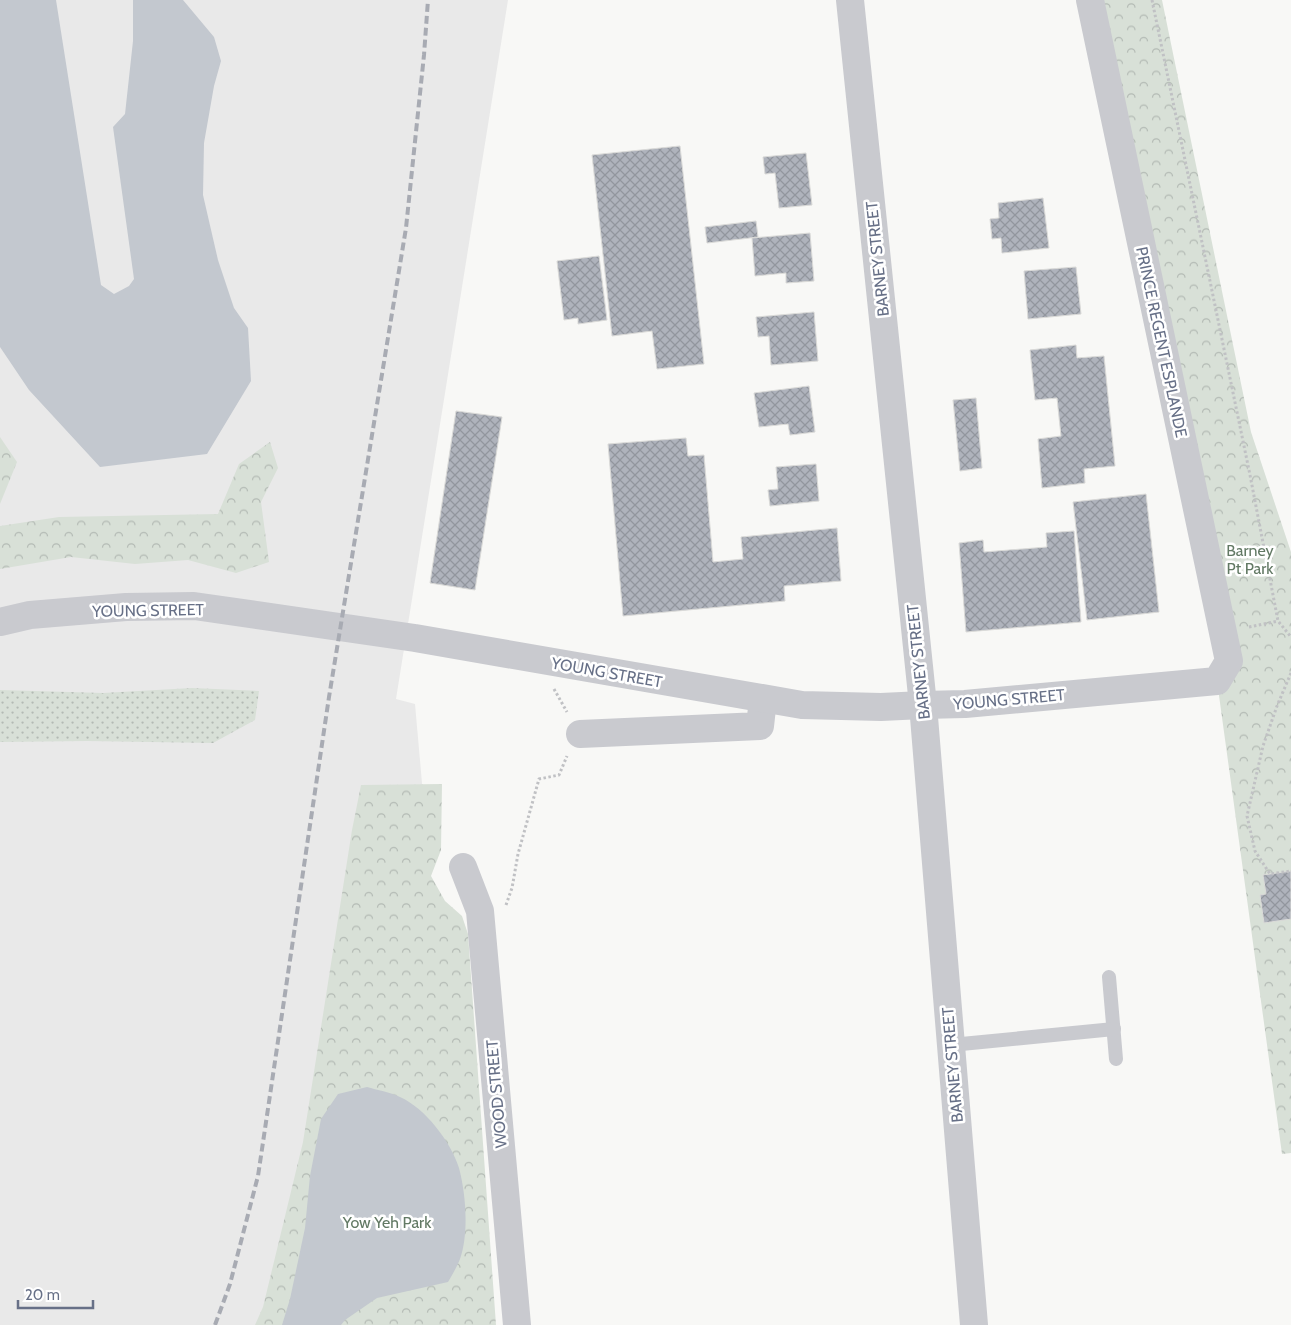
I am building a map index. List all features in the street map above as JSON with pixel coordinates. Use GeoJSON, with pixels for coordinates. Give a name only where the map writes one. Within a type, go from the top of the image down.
{"type":"FeatureCollection","features":[{"type":"Feature","properties":{"kind":"street","name":"BARNEY STREET"},"geometry":{"type":"LineString","coordinates":[[850,0],[923,705],[974,1325]]}},
{"type":"Feature","properties":{"kind":"street","name":"PRINCE REGENT ESPLANDE"},"geometry":{"type":"LineString","coordinates":[[1090,0],[1229,661],[1217,681]]}},
{"type":"Feature","properties":{"kind":"street","name":"YOUNG STREET"},"geometry":{"type":"LineString","coordinates":[[0,622],[30,615],[126,607],[194,606],[415,638],[802,705],[881,707],[965,704],[1217,681]]}},
{"type":"Feature","properties":{"kind":"street"},"geometry":{"type":"LineString","coordinates":[[580,734],[760,726],[763,699]]}},
{"type":"Feature","properties":{"kind":"street","name":"WOOD STREET"},"geometry":{"type":"LineString","coordinates":[[463,867],[480,911],[517,1325]]}},
{"type":"Feature","properties":{"kind":"lane"},"geometry":{"type":"LineString","coordinates":[[1109,977],[1116,1059]]}},
{"type":"Feature","properties":{"kind":"lane"},"geometry":{"type":"LineString","coordinates":[[951,1046],[1114,1029]]}},
{"type":"Feature","properties":{"kind":"path"},"geometry":{"type":"LineString","coordinates":[[1152,0],[1278,620],[1291,636]]}},
{"type":"Feature","properties":{"kind":"path"},"geometry":{"type":"LineString","coordinates":[[1291,673],[1263,746],[1247,816],[1255,851],[1270,874],[1291,871]]}},
{"type":"Feature","properties":{"kind":"path"},"geometry":{"type":"LineString","coordinates":[[505,909],[539,779],[559,775],[580,734],[550,682]]}},
{"type":"Feature","properties":{"kind":"shaded area"},"geometry":{"type":"Polygon","coordinates":[[[0,0],[508,0],[396,699],[415,704],[470,1325],[0,1325],[0,0]]]}},
{"type":"Feature","properties":{"kind":"shaded area"},"geometry":{"type":"Polygon","coordinates":[[[0,0],[56,0],[101,285],[114,294],[129,286],[134,279],[113,127],[125,114],[133,41],[133,0],[183,0],[214,37],[221,61],[214,86],[204,143],[203,195],[218,260],[234,308],[248,328],[251,381],[207,454],[100,467],[29,390],[0,347],[0,0]]]}},
{"type":"Feature","properties":{"kind":"shaded area"},"geometry":{"type":"Polygon","coordinates":[[[367,1087],[400,1097],[419,1109],[428,1117],[450,1147],[459,1168],[465,1202],[465,1238],[460,1259],[448,1282],[377,1298],[345,1320],[341,1325],[282,1325],[290,1299],[305,1228],[310,1176],[321,1119],[338,1094],[367,1087]]]}},
{"type":"Feature","properties":{"kind":"green space","name":"Barney Pt Park"},"geometry":{"type":"Polygon","coordinates":[[[1090,0],[1162,0],[1251,432],[1291,552],[1291,1153],[1282,1154],[1217,681],[1229,661],[1090,0]]]}},
{"type":"Feature","properties":{"kind":"green space"},"geometry":{"type":"Polygon","coordinates":[[[0,437],[17,462],[0,504],[0,437]]]}},
{"type":"Feature","properties":{"kind":"green space"},"geometry":{"type":"Polygon","coordinates":[[[270,442],[278,468],[261,502],[269,562],[236,573],[188,560],[135,564],[71,557],[0,569],[0,526],[59,517],[218,514],[239,464],[270,442]]]}},
{"type":"Feature","properties":{"kind":"green space"},"geometry":{"type":"Polygon","coordinates":[[[192,688],[259,691],[255,720],[213,743],[0,742],[0,690],[103,693],[192,688]]]}},
{"type":"Feature","properties":{"kind":"green space","name":"Yow Yeh Park"},"geometry":{"type":"Polygon","coordinates":[[[442,784],[441,850],[431,876],[445,901],[462,916],[468,934],[496,1325],[255,1325],[263,1307],[303,1142],[352,830],[361,785],[442,784]]]}},
{"type":"Feature","properties":{"kind":"building"},"geometry":{"type":"Polygon","coordinates":[[[680,146],[704,364],[657,369],[652,331],[612,336],[592,155],[680,146]]]}},
{"type":"Feature","properties":{"kind":"building"},"geometry":{"type":"Polygon","coordinates":[[[806,153],[812,205],[779,208],[775,173],[765,174],[763,157],[806,153]]]}},
{"type":"Feature","properties":{"kind":"building"},"geometry":{"type":"Polygon","coordinates":[[[1043,198],[1049,248],[1002,253],[1001,238],[992,239],[990,219],[999,218],[998,203],[1043,198]]]}},
{"type":"Feature","properties":{"kind":"building"},"geometry":{"type":"Polygon","coordinates":[[[756,221],[758,237],[707,243],[705,227],[756,221]]]}},
{"type":"Feature","properties":{"kind":"building"},"geometry":{"type":"Polygon","coordinates":[[[810,233],[814,281],[786,283],[786,273],[755,276],[752,238],[810,233]]]}},
{"type":"Feature","properties":{"kind":"building"},"geometry":{"type":"Polygon","coordinates":[[[599,256],[607,320],[578,324],[578,318],[564,320],[557,261],[599,256]]]}},
{"type":"Feature","properties":{"kind":"building"},"geometry":{"type":"Polygon","coordinates":[[[1076,267],[1081,314],[1028,319],[1024,271],[1076,267]]]}},
{"type":"Feature","properties":{"kind":"building"},"geometry":{"type":"Polygon","coordinates":[[[814,312],[818,361],[771,365],[769,336],[758,337],[756,317],[814,312]]]}},
{"type":"Feature","properties":{"kind":"building"},"geometry":{"type":"Polygon","coordinates":[[[1076,345],[1077,358],[1104,356],[1115,466],[1084,469],[1085,483],[1042,488],[1038,439],[1061,436],[1057,398],[1035,400],[1030,350],[1076,345]]]}},
{"type":"Feature","properties":{"kind":"building"},"geometry":{"type":"Polygon","coordinates":[[[809,386],[815,432],[790,435],[788,424],[759,427],[754,393],[809,386]]]}},
{"type":"Feature","properties":{"kind":"building"},"geometry":{"type":"Polygon","coordinates":[[[976,398],[982,468],[960,471],[953,400],[976,398]]]}},
{"type":"Feature","properties":{"kind":"building"},"geometry":{"type":"Polygon","coordinates":[[[456,411],[502,417],[475,590],[430,583],[456,411]]]}},
{"type":"Feature","properties":{"kind":"building"},"geometry":{"type":"Polygon","coordinates":[[[686,438],[688,456],[704,455],[713,562],[743,559],[741,537],[837,528],[841,581],[784,586],[785,601],[623,616],[608,444],[686,438]]]}},
{"type":"Feature","properties":{"kind":"building"},"geometry":{"type":"Polygon","coordinates":[[[816,464],[819,501],[770,506],[768,490],[778,489],[776,467],[816,464]]]}},
{"type":"Feature","properties":{"kind":"building"},"geometry":{"type":"Polygon","coordinates":[[[1146,494],[1159,612],[1087,620],[1073,502],[1146,494]]]}},
{"type":"Feature","properties":{"kind":"building"},"geometry":{"type":"Polygon","coordinates":[[[1074,531],[1081,622],[966,632],[959,543],[983,540],[984,552],[1047,547],[1046,533],[1074,531]]]}},
{"type":"Feature","properties":{"kind":"building"},"geometry":{"type":"Polygon","coordinates":[[[1291,871],[1291,919],[1264,923],[1260,895],[1266,894],[1263,875],[1291,871]]]}},
{"type":"Feature","properties":{"kind":"railway"},"geometry":{"type":"LineString","coordinates":[[215,1325],[230,1284],[258,1176],[329,697],[406,228],[428,0]]}}]}
